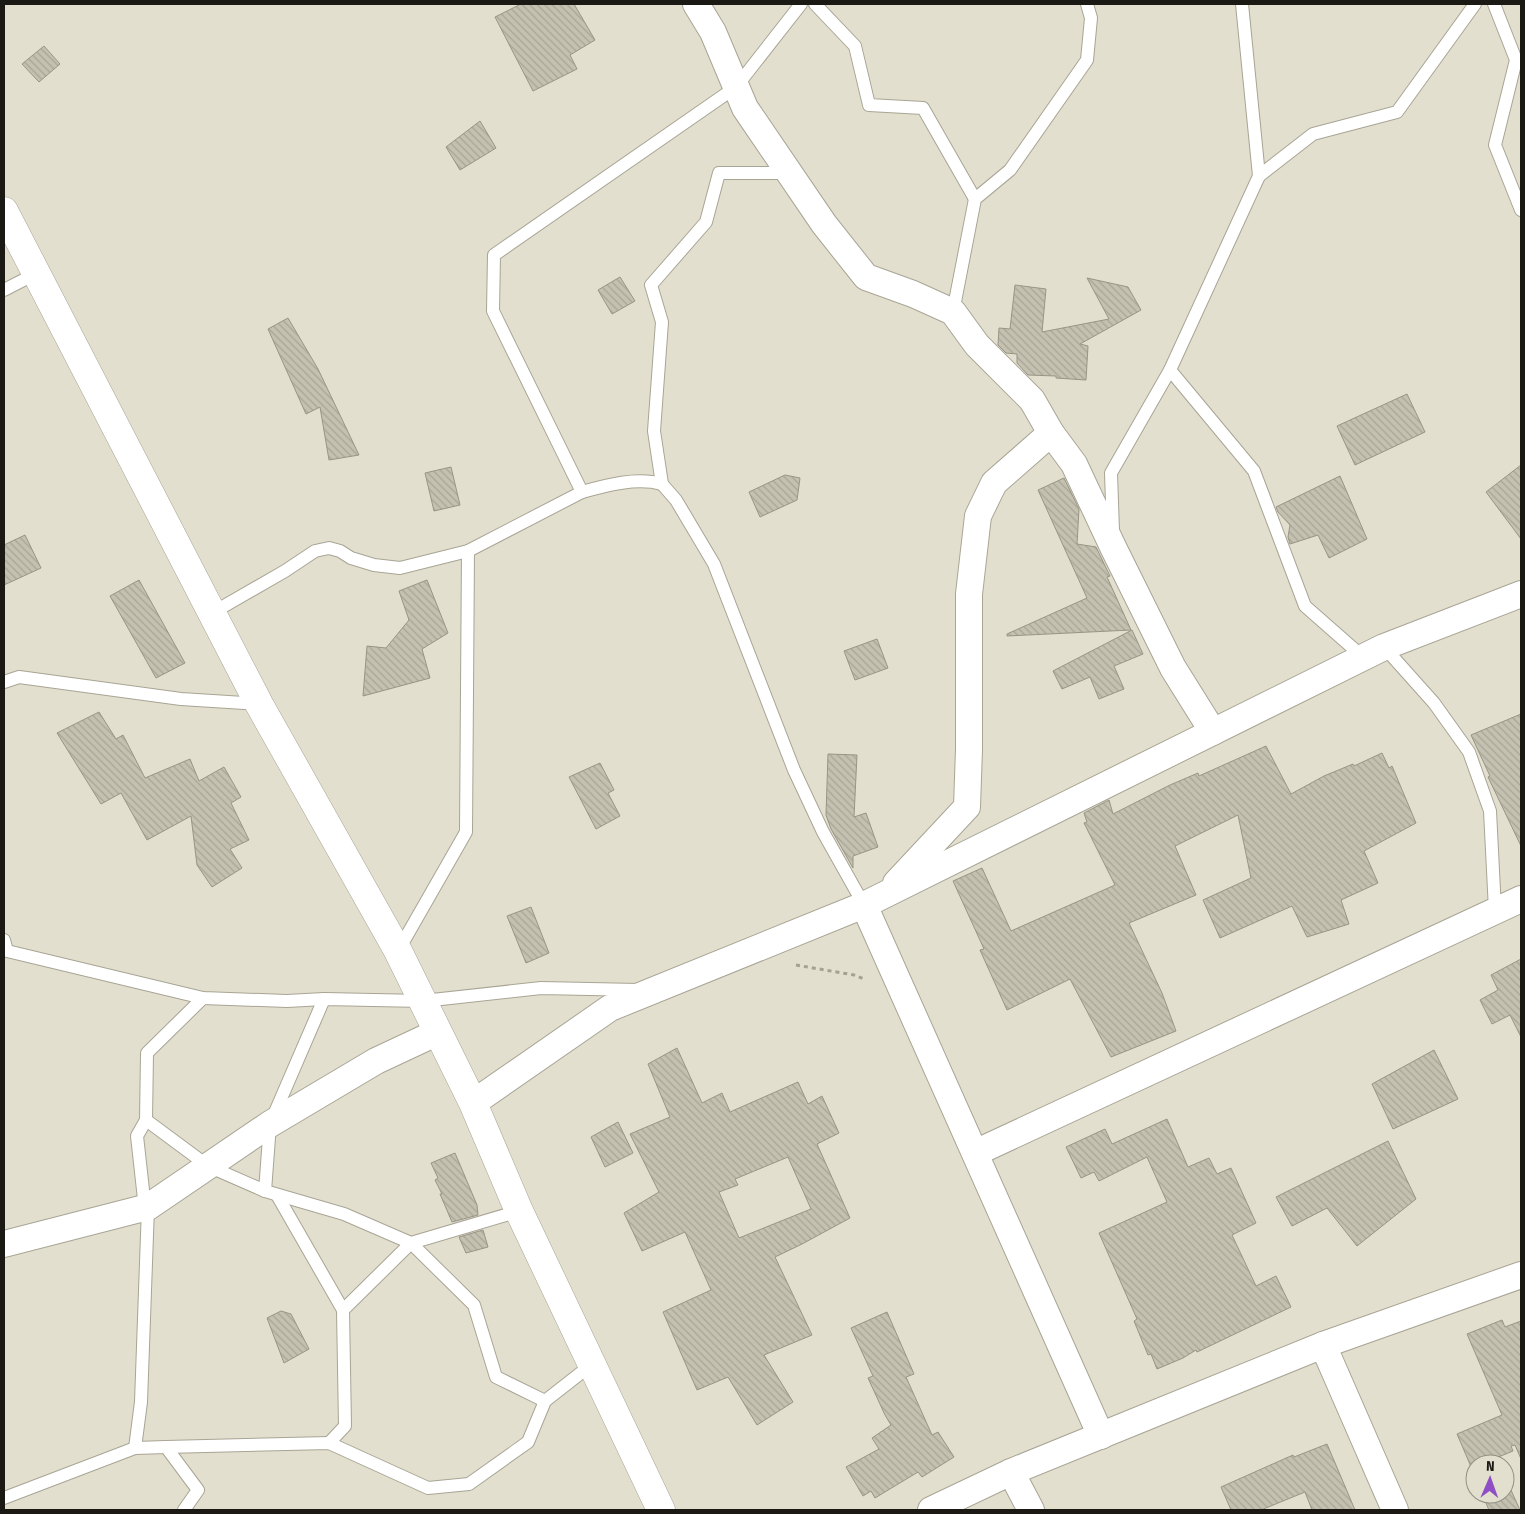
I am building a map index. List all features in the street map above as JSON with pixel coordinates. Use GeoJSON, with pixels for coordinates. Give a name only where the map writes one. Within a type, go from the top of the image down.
{"type":"FeatureCollection","features":[{"type":"Feature","properties":{"kind":"main road"},"geometry":{"type":"LineString","coordinates":[[4,211],[259,704],[398,951],[473,1103],[519,1211],[661,1510]]}},
{"type":"Feature","properties":{"kind":"street"},"geometry":{"type":"LineString","coordinates":[[696,4],[713,32],[745,108],[824,224],[866,277],[913,294],[953,312],[977,345],[1032,400],[1051,434],[1074,464],[1173,668],[1213,732]]}},
{"type":"Feature","properties":{"kind":"street"},"geometry":{"type":"LineString","coordinates":[[875,900],[967,807],[969,594],[978,516],[994,482],[1051,434]]}},
{"type":"Feature","properties":{"kind":"street"},"geometry":{"type":"LineString","coordinates":[[473,1103],[610,1008],[875,900],[1374,652],[1521,594]]}},
{"type":"Feature","properties":{"kind":"street"},"geometry":{"type":"LineString","coordinates":[[976,1154],[1521,899]]}},
{"type":"Feature","properties":{"kind":"street"},"geometry":{"type":"LineString","coordinates":[[875,900],[903,994],[976,1154],[1100,1436]]}},
{"type":"Feature","properties":{"kind":"street"},"geometry":{"type":"LineString","coordinates":[[4,1244],[146,1208],[270,1124],[376,1061],[438,1032]]}},
{"type":"Feature","properties":{"kind":"street"},"geometry":{"type":"LineString","coordinates":[[931,1510],[1011,1472],[1324,1345],[1521,1275]]}},
{"type":"Feature","properties":{"kind":"street"},"geometry":{"type":"LineString","coordinates":[[1324,1345],[1395,1510]]}},
{"type":"Feature","properties":{"kind":"street"},"geometry":{"type":"LineString","coordinates":[[1011,1472],[1031,1510]]}},
{"type":"Feature","properties":{"kind":"lane"},"geometry":{"type":"LineString","coordinates":[[582,492],[493,311],[494,255],[736,87],[801,4]]}},
{"type":"Feature","properties":{"kind":"lane"},"geometry":{"type":"LineString","coordinates":[[815,4],[854,46],[869,105],[924,108],[975,199]]}},
{"type":"Feature","properties":{"kind":"lane"},"geometry":{"type":"LineString","coordinates":[[953,312],[975,199],[1010,170],[1088,60],[1090,18],[1087,4]]}},
{"type":"Feature","properties":{"kind":"lane"},"geometry":{"type":"LineString","coordinates":[[1242,4],[1259,176]]}},
{"type":"Feature","properties":{"kind":"lane"},"geometry":{"type":"LineString","coordinates":[[1113,547],[1112,473],[1170,370],[1259,176],[1312,134],[1397,112],[1475,4]]}},
{"type":"Feature","properties":{"kind":"lane"},"geometry":{"type":"LineString","coordinates":[[1494,4],[1516,60],[1495,145],[1520,202]]}},
{"type":"Feature","properties":{"kind":"lane"},"geometry":{"type":"LineString","coordinates":[[790,173],[719,173],[706,222],[651,285],[662,322],[654,431],[662,484],[676,500],[714,564],[794,770],[823,832],[875,900]]}},
{"type":"Feature","properties":{"kind":"lane"},"geometry":{"type":"LineString","coordinates":[[4,290],[37,273]]}},
{"type":"Feature","properties":{"kind":"lane"},"geometry":{"type":"LineString","coordinates":[[1170,370],[1254,471],[1305,606],[1374,652],[1434,703],[1468,752],[1490,811],[1495,910]]}},
{"type":"Feature","properties":{"kind":"lane"},"geometry":{"type":"LineString","coordinates":[[212,613],[285,571],[315,551],[330,548],[340,551],[351,558],[374,565],[400,568],[468,552],[582,492],[607,485],[651,481],[662,484]]}},
{"type":"Feature","properties":{"kind":"lane"},"geometry":{"type":"LineString","coordinates":[[398,951],[466,832],[468,552]]}},
{"type":"Feature","properties":{"kind":"lane"},"geometry":{"type":"LineString","coordinates":[[4,682],[19,677],[181,700],[259,704]]}},
{"type":"Feature","properties":{"kind":"lane"},"geometry":{"type":"LineString","coordinates":[[5,947],[203,998],[287,1001],[324,999],[423,1001],[541,988],[653,990]]}},
{"type":"Feature","properties":{"kind":"lane"},"geometry":{"type":"LineString","coordinates":[[135,1448],[141,1402],[146,1208],[137,1136],[146,1120],[147,1053],[203,998]]}},
{"type":"Feature","properties":{"kind":"lane"},"geometry":{"type":"LineString","coordinates":[[324,999],[270,1124],[271,1193],[344,1310],[345,1426],[329,1443]]}},
{"type":"Feature","properties":{"kind":"lane"},"geometry":{"type":"LineString","coordinates":[[146,1120],[208,1166],[271,1193],[344,1214],[411,1243],[474,1305],[496,1377],[545,1401]]}},
{"type":"Feature","properties":{"kind":"lane"},"geometry":{"type":"LineString","coordinates":[[344,1310],[411,1243],[519,1211]]}},
{"type":"Feature","properties":{"kind":"lane"},"geometry":{"type":"LineString","coordinates":[[4,1498],[135,1448],[166,1447],[329,1443],[428,1488],[469,1484],[528,1442],[545,1401],[591,1365]]}},
{"type":"Feature","properties":{"kind":"lane"},"geometry":{"type":"LineString","coordinates":[[166,1447],[198,1490],[184,1510]]}},
{"type":"Feature","properties":{"kind":"path"},"geometry":{"type":"LineString","coordinates":[[794,965],[854,975],[903,994]]}},
{"type":"Feature","properties":{"kind":"building"},"geometry":{"type":"Polygon","coordinates":[[[521,4],[574,4],[595,40],[570,55],[577,69],[533,91],[495,17],[521,4]]]}},
{"type":"Feature","properties":{"kind":"building"},"geometry":{"type":"Polygon","coordinates":[[[44,46],[60,64],[39,82],[22,64],[44,46]]]}},
{"type":"Feature","properties":{"kind":"building"},"geometry":{"type":"Polygon","coordinates":[[[480,121],[496,148],[460,170],[446,147],[480,121]]]}},
{"type":"Feature","properties":{"kind":"building"},"geometry":{"type":"Polygon","coordinates":[[[620,277],[635,301],[612,314],[598,290],[620,277]]]}},
{"type":"Feature","properties":{"kind":"building"},"geometry":{"type":"Polygon","coordinates":[[[1087,278],[1128,287],[1141,310],[1080,344],[1088,346],[1086,380],[1028,375],[1017,363],[1017,354],[1006,353],[998,345],[999,328],[1010,329],[1015,285],[1046,289],[1042,332],[1109,319],[1087,278]]]}},
{"type":"Feature","properties":{"kind":"building"},"geometry":{"type":"Polygon","coordinates":[[[288,318],[318,369],[359,455],[329,460],[320,407],[306,414],[268,329],[288,318]]]}},
{"type":"Feature","properties":{"kind":"building"},"geometry":{"type":"Polygon","coordinates":[[[1407,394],[1425,432],[1355,465],[1337,426],[1407,394]]]}},
{"type":"Feature","properties":{"kind":"building"},"geometry":{"type":"Polygon","coordinates":[[[1521,465],[1521,539],[1486,492],[1521,465]]]}},
{"type":"Feature","properties":{"kind":"building"},"geometry":{"type":"Polygon","coordinates":[[[451,467],[460,505],[434,511],[425,473],[451,467]]]}},
{"type":"Feature","properties":{"kind":"building"},"geometry":{"type":"Polygon","coordinates":[[[785,475],[800,478],[797,500],[760,517],[749,492],[785,475]]]}},
{"type":"Feature","properties":{"kind":"building"},"geometry":{"type":"Polygon","coordinates":[[[1340,476],[1367,539],[1329,558],[1318,535],[1290,544],[1288,537],[1290,525],[1276,507],[1340,476]]]}},
{"type":"Feature","properties":{"kind":"building"},"geometry":{"type":"Polygon","coordinates":[[[1064,478],[1079,509],[1077,544],[1096,547],[1110,576],[1107,577],[1131,630],[1007,636],[1007,634],[1087,598],[1038,490],[1064,478]]]}},
{"type":"Feature","properties":{"kind":"building"},"geometry":{"type":"Polygon","coordinates":[[[25,535],[41,568],[4,585],[4,545],[25,535]]]}},
{"type":"Feature","properties":{"kind":"building"},"geometry":{"type":"Polygon","coordinates":[[[139,580],[185,663],[156,678],[110,596],[139,580]]]}},
{"type":"Feature","properties":{"kind":"building"},"geometry":{"type":"Polygon","coordinates":[[[427,580],[448,633],[422,649],[430,678],[363,696],[367,646],[386,648],[409,620],[399,591],[427,580]]]}},
{"type":"Feature","properties":{"kind":"building"},"geometry":{"type":"Polygon","coordinates":[[[1132,630],[1143,654],[1114,666],[1124,689],[1099,699],[1090,677],[1062,689],[1053,671],[1132,630]]]}},
{"type":"Feature","properties":{"kind":"building"},"geometry":{"type":"Polygon","coordinates":[[[877,639],[888,668],[855,680],[844,651],[877,639]]]}},
{"type":"Feature","properties":{"kind":"building"},"geometry":{"type":"Polygon","coordinates":[[[99,712],[116,739],[123,735],[145,778],[190,759],[199,781],[224,767],[241,797],[231,803],[249,840],[230,849],[242,868],[212,887],[197,865],[191,816],[147,840],[121,793],[101,804],[57,733],[99,712]]]}},
{"type":"Feature","properties":{"kind":"building"},"geometry":{"type":"Polygon","coordinates":[[[1521,714],[1521,846],[1488,777],[1490,776],[1471,735],[1521,714]]]}},
{"type":"Feature","properties":{"kind":"building"},"geometry":{"type":"Polygon","coordinates":[[[1266,746],[1291,794],[1324,776],[1353,764],[1354,766],[1382,753],[1389,768],[1392,766],[1416,823],[1364,851],[1378,883],[1341,900],[1349,924],[1307,937],[1292,906],[1220,938],[1203,900],[1251,878],[1238,815],[1175,846],[1196,895],[1129,923],[1162,993],[1176,1031],[1111,1057],[1070,979],[1007,1010],[980,950],[984,949],[953,881],[982,868],[1011,931],[1115,885],[1084,823],[1087,822],[1084,813],[1109,800],[1113,814],[1170,785],[1198,773],[1199,776],[1266,746]]]}},
{"type":"Feature","properties":{"kind":"building"},"geometry":{"type":"Polygon","coordinates":[[[828,754],[857,755],[854,817],[866,813],[878,847],[853,856],[853,868],[831,829],[826,815],[828,754]]]}},
{"type":"Feature","properties":{"kind":"building"},"geometry":{"type":"Polygon","coordinates":[[[600,763],[614,790],[608,793],[620,816],[596,829],[569,777],[600,763]]]}},
{"type":"Feature","properties":{"kind":"building"},"geometry":{"type":"Polygon","coordinates":[[[531,907],[549,953],[526,963],[507,916],[531,907]]]}},
{"type":"Feature","properties":{"kind":"building"},"geometry":{"type":"Polygon","coordinates":[[[1521,959],[1521,1037],[1510,1015],[1492,1024],[1480,1000],[1498,990],[1491,975],[1521,959]]]}},
{"type":"Feature","properties":{"kind":"building"},"geometry":{"type":"Polygon","coordinates":[[[677,1048],[702,1103],[722,1093],[730,1112],[798,1082],[808,1104],[822,1096],[839,1133],[817,1144],[850,1218],[775,1257],[812,1335],[764,1355],[793,1402],[757,1425],[728,1377],[697,1390],[663,1312],[711,1290],[685,1232],[642,1251],[624,1213],[659,1192],[630,1134],[670,1117],[648,1064],[677,1048]],[[788,1157],[735,1179],[738,1185],[719,1192],[739,1238],[811,1209],[788,1157]]]}},
{"type":"Feature","properties":{"kind":"building"},"geometry":{"type":"Polygon","coordinates":[[[1434,1050],[1458,1099],[1393,1129],[1372,1084],[1434,1050]]]}},
{"type":"Feature","properties":{"kind":"building"},"geometry":{"type":"Polygon","coordinates":[[[1167,1119],[1188,1167],[1209,1158],[1217,1174],[1231,1168],[1256,1223],[1232,1235],[1256,1286],[1276,1276],[1291,1307],[1157,1369],[1151,1354],[1148,1355],[1134,1321],[1137,1319],[1099,1233],[1167,1202],[1147,1157],[1099,1181],[1094,1172],[1081,1178],[1066,1147],[1105,1129],[1112,1144],[1167,1119]]]}},
{"type":"Feature","properties":{"kind":"building"},"geometry":{"type":"Polygon","coordinates":[[[618,1122],[633,1153],[605,1167],[591,1137],[618,1122]]]}},
{"type":"Feature","properties":{"kind":"building"},"geometry":{"type":"Polygon","coordinates":[[[1388,1141],[1416,1199],[1357,1246],[1327,1208],[1292,1226],[1276,1197],[1388,1141]]]}},
{"type":"Feature","properties":{"kind":"building"},"geometry":{"type":"Polygon","coordinates":[[[455,1153],[477,1205],[478,1215],[452,1222],[435,1180],[438,1178],[431,1163],[455,1153]]]}},
{"type":"Feature","properties":{"kind":"building"},"geometry":{"type":"Polygon","coordinates":[[[483,1230],[488,1247],[466,1253],[459,1237],[483,1230]]]}},
{"type":"Feature","properties":{"kind":"building"},"geometry":{"type":"Polygon","coordinates":[[[281,1311],[291,1314],[309,1349],[284,1363],[267,1318],[281,1311]]]}},
{"type":"Feature","properties":{"kind":"building"},"geometry":{"type":"Polygon","coordinates":[[[887,1312],[914,1374],[906,1377],[932,1435],[938,1432],[954,1457],[922,1477],[918,1472],[875,1498],[871,1491],[863,1496],[846,1467],[879,1449],[872,1438],[891,1425],[868,1378],[873,1376],[851,1328],[887,1312]]]}},
{"type":"Feature","properties":{"kind":"building"},"geometry":{"type":"Polygon","coordinates":[[[1502,1320],[1505,1327],[1521,1321],[1521,1459],[1515,1445],[1511,1446],[1513,1451],[1506,1454],[1466,1454],[1457,1434],[1502,1415],[1467,1334],[1502,1320]]]}},
{"type":"Feature","properties":{"kind":"building"},"geometry":{"type":"Polygon","coordinates":[[[1327,1444],[1355,1510],[1312,1510],[1305,1492],[1261,1510],[1231,1510],[1221,1487],[1293,1455],[1294,1457],[1327,1444]]]}},
{"type":"Feature","properties":{"kind":"building"},"geometry":{"type":"Polygon","coordinates":[[[1515,1499],[1520,1510],[1489,1510],[1486,1504],[1515,1504],[1515,1499]]]}}]}
